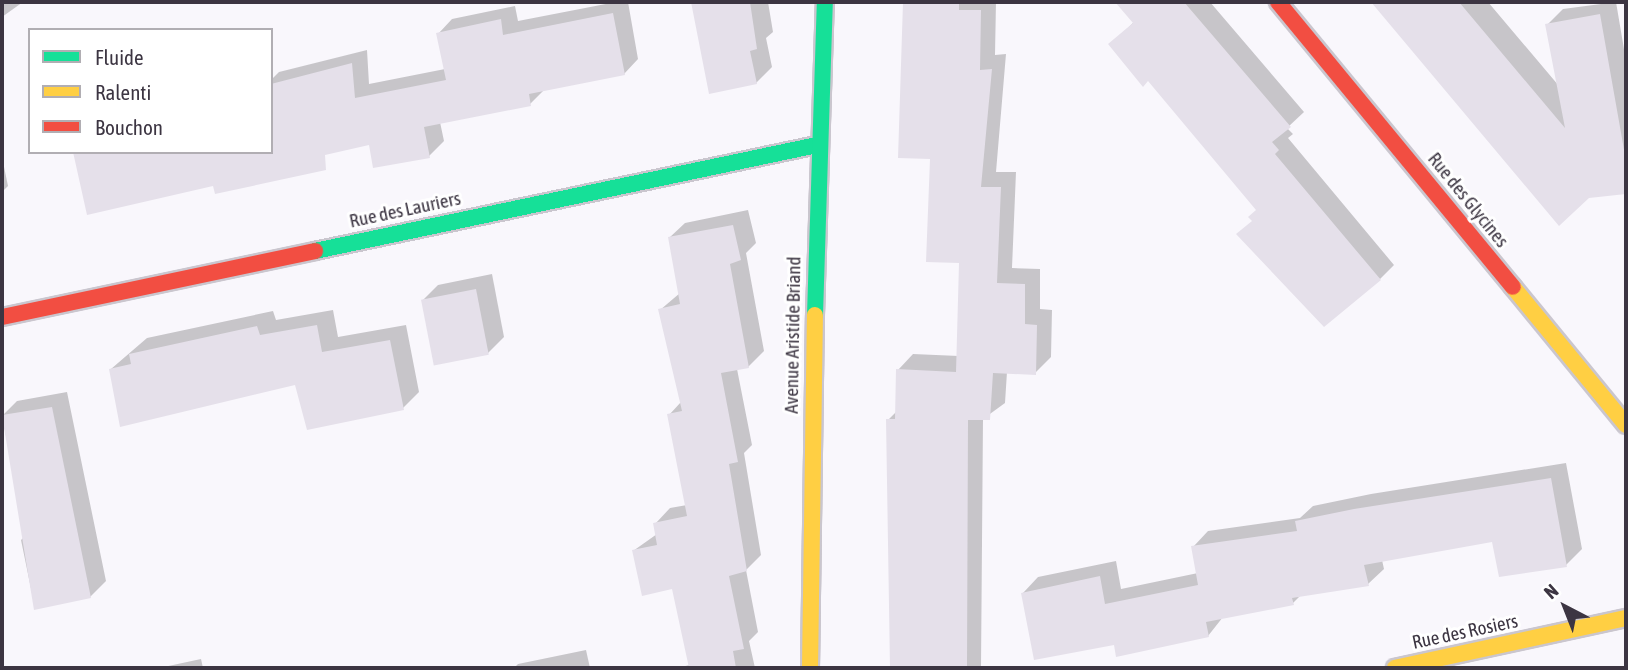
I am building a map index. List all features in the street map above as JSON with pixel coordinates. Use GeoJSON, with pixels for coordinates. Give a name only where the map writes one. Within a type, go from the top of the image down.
{"type":"FeatureCollection","features":[{"type":"Feature","properties":{"kind":"street","name":"Avenue Aristide Briand"},"geometry":{"type":"LineString","coordinates":[[810,668],[817,145],[825,2]]}},
{"type":"Feature","properties":{"kind":"street","name":"Rue des Glycines"},"geometry":{"type":"LineString","coordinates":[[1278,2],[1626,425]]}},
{"type":"Feature","properties":{"kind":"street","name":"Rue des Lauriers"},"geometry":{"type":"LineString","coordinates":[[2,317],[817,145]]}},
{"type":"Feature","properties":{"kind":"street","name":"Rue des Rosiers"},"geometry":{"type":"LineString","coordinates":[[1395,668],[1626,618]]}},
{"type":"Feature","properties":{"kind":"building"},"geometry":{"type":"Polygon","coordinates":[[[691,2],[750,2],[757,49],[750,51],[757,84],[709,94],[691,2]]]}},
{"type":"Feature","properties":{"kind":"building"},"geometry":{"type":"Polygon","coordinates":[[[903,2],[959,2],[959,10],[981,10],[980,70],[992,69],[981,187],[1001,187],[997,283],[1025,284],[1025,324],[1037,325],[1036,375],[993,373],[990,420],[968,420],[967,668],[890,668],[886,419],[895,419],[896,369],[956,372],[959,263],[926,262],[930,159],[898,158],[903,2]]]}},
{"type":"Feature","properties":{"kind":"building"},"geometry":{"type":"Polygon","coordinates":[[[1115,2],[1184,2],[1291,127],[1272,142],[1279,150],[1275,154],[1381,280],[1324,327],[1236,234],[1252,221],[1248,217],[1256,210],[1148,81],[1143,87],[1108,44],[1133,23],[1115,2]]]}},
{"type":"Feature","properties":{"kind":"building"},"geometry":{"type":"Polygon","coordinates":[[[1371,2],[1459,2],[1565,128],[1545,24],[1600,14],[1626,161],[1626,194],[1589,198],[1559,226],[1371,2]]]}},
{"type":"Feature","properties":{"kind":"building"},"geometry":{"type":"Polygon","coordinates":[[[613,13],[625,75],[529,94],[531,106],[424,127],[430,158],[373,168],[369,145],[325,155],[326,170],[215,194],[213,186],[87,215],[73,154],[273,154],[273,83],[352,63],[355,98],[446,80],[436,33],[501,19],[503,35],[613,13]]]}},
{"type":"Feature","properties":{"kind":"building"},"geometry":{"type":"Polygon","coordinates":[[[733,225],[741,260],[730,264],[749,368],[721,373],[738,462],[729,464],[747,571],[729,576],[744,649],[733,651],[736,668],[689,668],[672,589],[642,596],[632,550],[657,545],[653,523],[687,516],[667,414],[682,411],[658,309],[680,304],[668,237],[733,225]]]}},
{"type":"Feature","properties":{"kind":"building"},"geometry":{"type":"Polygon","coordinates":[[[476,289],[489,355],[434,365],[421,300],[476,289]]]}},
{"type":"Feature","properties":{"kind":"building"},"geometry":{"type":"Polygon","coordinates":[[[317,325],[322,352],[390,340],[404,410],[307,430],[295,385],[120,427],[109,369],[131,364],[129,354],[257,326],[260,335],[317,325]]]}},
{"type":"Feature","properties":{"kind":"building"},"geometry":{"type":"Polygon","coordinates":[[[52,407],[91,598],[34,610],[2,415],[52,407]]]}},
{"type":"Feature","properties":{"kind":"building"},"geometry":{"type":"Polygon","coordinates":[[[1551,478],[1567,567],[1499,577],[1492,542],[1364,565],[1369,586],[1292,598],[1294,605],[1206,622],[1209,637],[1116,657],[1114,645],[1034,660],[1021,593],[1100,576],[1105,604],[1198,585],[1191,546],[1297,531],[1295,521],[1354,509],[1551,478]]]}},
{"type":"Feature","properties":{"kind":"traffic: fast"},"geometry":{"type":"LineString","coordinates":[[815,315],[825,2]]}},
{"type":"Feature","properties":{"kind":"traffic: fast"},"geometry":{"type":"LineString","coordinates":[[315,251],[817,145]]}},
{"type":"Feature","properties":{"kind":"traffic: slow"},"geometry":{"type":"LineString","coordinates":[[1513,287],[1626,425]]}},
{"type":"Feature","properties":{"kind":"traffic: slow"},"geometry":{"type":"LineString","coordinates":[[810,668],[815,315]]}},
{"type":"Feature","properties":{"kind":"traffic: slow"},"geometry":{"type":"LineString","coordinates":[[1395,668],[1626,618]]}},
{"type":"Feature","properties":{"kind":"traffic: jam"},"geometry":{"type":"LineString","coordinates":[[1278,2],[1513,287]]}},
{"type":"Feature","properties":{"kind":"traffic: jam"},"geometry":{"type":"LineString","coordinates":[[2,317],[315,251]]}}]}
